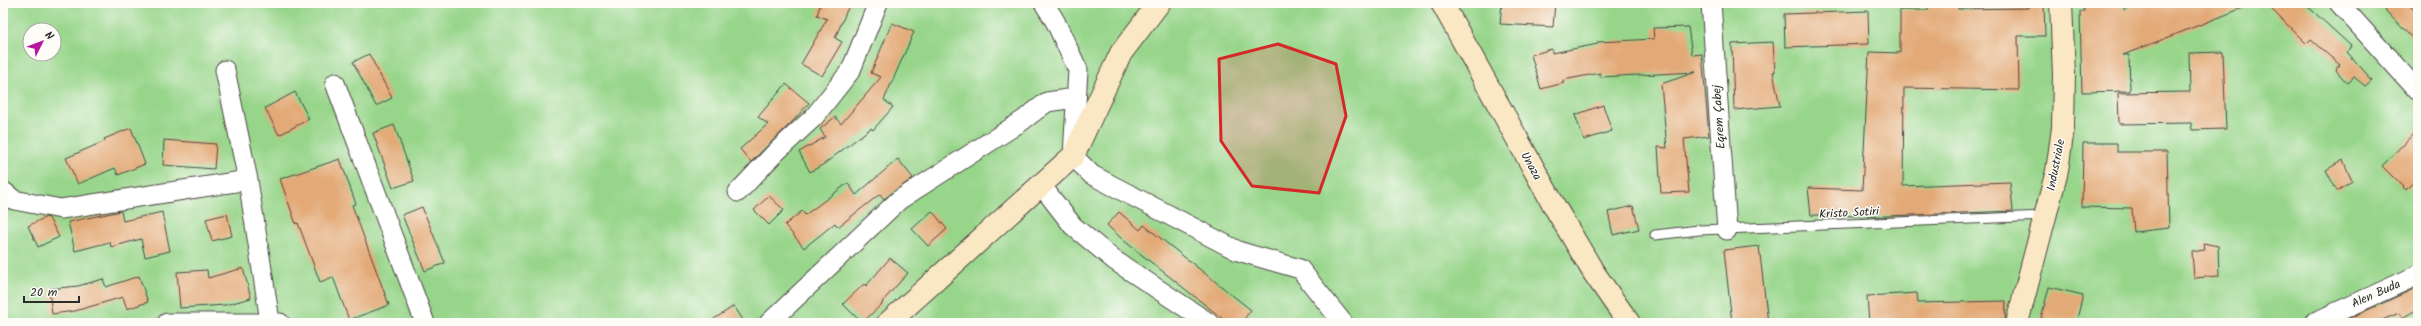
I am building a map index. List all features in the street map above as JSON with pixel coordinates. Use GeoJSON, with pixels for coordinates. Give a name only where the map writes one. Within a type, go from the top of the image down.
{"type":"FeatureCollection","features":[{"type":"Feature","properties":{"kind":"main road"},"geometry":{"type":"LineString","coordinates":[[888,323],[1073,156],[1121,53],[1159,3]]}},
{"type":"Feature","properties":{"kind":"main road","name":"Unaza"},"geometry":{"type":"LineString","coordinates":[[1442,3],[1556,209],[1594,273],[1629,323]]}},
{"type":"Feature","properties":{"kind":"main road","name":"Industriale"},"geometry":{"type":"LineString","coordinates":[[2017,323],[2057,171],[2063,128],[2064,75],[2062,3]]}},
{"type":"Feature","properties":{"kind":"street"},"geometry":{"type":"LineString","coordinates":[[738,192],[775,153],[814,117],[851,70],[878,3]]}},
{"type":"Feature","properties":{"kind":"street"},"geometry":{"type":"LineString","coordinates":[[1044,3],[1055,21],[1078,70],[1075,98],[1073,156],[1092,175],[1238,251],[1300,269],[1343,323]]}},
{"type":"Feature","properties":{"kind":"street","name":"Eqrem Çabej"},"geometry":{"type":"LineString","coordinates":[[1711,3],[1727,230]]}},
{"type":"Feature","properties":{"kind":"street"},"geometry":{"type":"LineString","coordinates":[[2339,3],[2418,91]]}},
{"type":"Feature","properties":{"kind":"street"},"geometry":{"type":"LineString","coordinates":[[167,323],[275,322],[225,70]]}},
{"type":"Feature","properties":{"kind":"street"},"geometry":{"type":"LineString","coordinates":[[335,83],[425,323]]}},
{"type":"Feature","properties":{"kind":"street"},"geometry":{"type":"LineString","coordinates":[[769,323],[899,200],[1022,121],[1047,102],[1075,98]]}},
{"type":"Feature","properties":{"kind":"street"},"geometry":{"type":"LineString","coordinates":[[3,191],[14,200],[61,209],[248,180]]}},
{"type":"Feature","properties":{"kind":"street"},"geometry":{"type":"LineString","coordinates":[[1041,185],[1073,226],[1114,260],[1209,323]]}},
{"type":"Feature","properties":{"kind":"street","name":"Alen Buda"},"geometry":{"type":"LineString","coordinates":[[2313,323],[2418,275]]}},
{"type":"Feature","properties":{"kind":"lane","name":"Kristo Sotiri"},"geometry":{"type":"LineString","coordinates":[[1655,235],[1699,230],[2044,216]]}},
{"type":"Feature","properties":{"kind":"highlighted area"},"geometry":{"type":"Polygon","coordinates":[[[1278,44],[1336,64],[1346,116],[1319,193],[1252,186],[1221,141],[1219,59],[1278,44]]]}},
{"type":"Feature","properties":{"kind":"green space"},"geometry":{"type":"Polygon","coordinates":[[[3,3],[2418,3],[2418,323],[3,323],[3,3]]]}},
{"type":"Feature","properties":{"kind":"building"},"geometry":{"type":"Polygon","coordinates":[[[821,3],[850,3],[835,38],[842,42],[822,76],[801,64],[827,19],[817,15],[821,3]]]}},
{"type":"Feature","properties":{"kind":"building"},"geometry":{"type":"Polygon","coordinates":[[[1502,3],[1555,3],[1553,27],[1500,24],[1502,3]]]}},
{"type":"Feature","properties":{"kind":"building"},"geometry":{"type":"Polygon","coordinates":[[[1928,3],[1958,3],[1958,9],[2028,8],[2028,3],[2044,3],[2045,36],[2018,36],[2019,90],[1904,88],[1903,186],[2010,182],[2013,211],[1861,217],[1811,215],[1808,188],[1862,190],[1869,52],[1900,53],[1900,10],[1928,10],[1928,3]]]}},
{"type":"Feature","properties":{"kind":"building"},"geometry":{"type":"Polygon","coordinates":[[[2084,3],[2124,3],[2124,10],[2142,3],[2253,4],[2123,55],[2129,55],[2130,91],[2082,92],[2080,12],[2084,12],[2084,3]]]}},
{"type":"Feature","properties":{"kind":"building"},"geometry":{"type":"Polygon","coordinates":[[[2265,3],[2304,3],[2351,46],[2347,52],[2372,80],[2365,86],[2354,77],[2347,83],[2335,69],[2340,65],[2311,40],[2307,44],[2265,3]]]}},
{"type":"Feature","properties":{"kind":"building"},"geometry":{"type":"Polygon","coordinates":[[[2378,3],[2408,3],[2418,13],[2418,44],[2378,3]]]}},
{"type":"Feature","properties":{"kind":"building"},"geometry":{"type":"Polygon","coordinates":[[[1868,11],[1869,44],[1785,47],[1784,14],[1868,11]]]}},
{"type":"Feature","properties":{"kind":"building"},"geometry":{"type":"Polygon","coordinates":[[[892,23],[914,32],[884,100],[893,107],[873,130],[871,128],[824,164],[810,172],[799,152],[825,137],[820,129],[835,117],[841,124],[881,77],[871,73],[892,23]]]}},
{"type":"Feature","properties":{"kind":"building"},"geometry":{"type":"Polygon","coordinates":[[[1688,27],[1692,55],[1702,54],[1709,136],[1684,139],[1689,192],[1661,193],[1658,147],[1667,148],[1661,84],[1696,72],[1600,77],[1600,73],[1563,80],[1564,83],[1541,89],[1531,55],[1552,49],[1552,53],[1598,44],[1598,42],[1654,39],[1653,28],[1688,27]]]}},
{"type":"Feature","properties":{"kind":"building"},"geometry":{"type":"Polygon","coordinates":[[[1773,42],[1775,72],[1773,72],[1780,106],[1734,110],[1732,44],[1773,42]]]}},
{"type":"Feature","properties":{"kind":"building"},"geometry":{"type":"Polygon","coordinates":[[[2223,52],[2226,129],[2192,130],[2191,123],[2119,124],[2118,93],[2190,92],[2189,53],[2223,52]]]}},
{"type":"Feature","properties":{"kind":"building"},"geometry":{"type":"Polygon","coordinates":[[[369,54],[392,98],[376,106],[353,62],[369,54]]]}},
{"type":"Feature","properties":{"kind":"building"},"geometry":{"type":"Polygon","coordinates":[[[786,84],[809,103],[794,120],[751,162],[740,149],[768,124],[758,117],[786,84]]]}},
{"type":"Feature","properties":{"kind":"building"},"geometry":{"type":"Polygon","coordinates":[[[295,92],[309,119],[279,135],[265,108],[295,92]]]}},
{"type":"Feature","properties":{"kind":"building"},"geometry":{"type":"Polygon","coordinates":[[[1603,105],[1612,131],[1584,140],[1575,115],[1603,105]]]}},
{"type":"Feature","properties":{"kind":"building"},"geometry":{"type":"Polygon","coordinates":[[[394,125],[414,181],[393,188],[373,133],[394,125]]]}},
{"type":"Feature","properties":{"kind":"building"},"geometry":{"type":"Polygon","coordinates":[[[131,128],[145,164],[118,175],[115,168],[78,184],[66,158],[105,141],[104,139],[131,128]]]}},
{"type":"Feature","properties":{"kind":"building"},"geometry":{"type":"Polygon","coordinates":[[[2418,129],[2418,177],[2406,190],[2382,166],[2418,129]]]}},
{"type":"Feature","properties":{"kind":"building"},"geometry":{"type":"Polygon","coordinates":[[[164,140],[216,144],[214,169],[163,165],[164,140]]]}},
{"type":"Feature","properties":{"kind":"building"},"geometry":{"type":"Polygon","coordinates":[[[2083,143],[2117,143],[2117,152],[2167,152],[2169,228],[2134,232],[2132,208],[2082,207],[2083,143]]]}},
{"type":"Feature","properties":{"kind":"building"},"geometry":{"type":"Polygon","coordinates":[[[340,159],[356,204],[352,205],[389,305],[349,320],[333,277],[320,282],[298,223],[296,224],[280,179],[340,159]]]}},
{"type":"Feature","properties":{"kind":"building"},"geometry":{"type":"Polygon","coordinates":[[[898,159],[913,178],[884,199],[880,194],[838,227],[835,223],[804,248],[785,225],[802,211],[805,215],[848,183],[856,195],[898,159]]]}},
{"type":"Feature","properties":{"kind":"building"},"geometry":{"type":"Polygon","coordinates":[[[2343,160],[2352,181],[2337,191],[2326,170],[2343,160]]]}},
{"type":"Feature","properties":{"kind":"building"},"geometry":{"type":"Polygon","coordinates":[[[769,196],[784,210],[769,225],[754,210],[769,196]]]}},
{"type":"Feature","properties":{"kind":"building"},"geometry":{"type":"Polygon","coordinates":[[[1633,206],[1639,229],[1613,235],[1608,212],[1633,206]]]}},
{"type":"Feature","properties":{"kind":"building"},"geometry":{"type":"Polygon","coordinates":[[[422,207],[445,263],[425,271],[402,215],[422,207]]]}},
{"type":"Feature","properties":{"kind":"building"},"geometry":{"type":"Polygon","coordinates":[[[121,211],[123,221],[162,212],[170,251],[145,257],[141,239],[111,247],[110,242],[75,251],[68,222],[121,211]]]}},
{"type":"Feature","properties":{"kind":"building"},"geometry":{"type":"Polygon","coordinates":[[[932,211],[947,229],[928,246],[912,229],[932,211]]]}},
{"type":"Feature","properties":{"kind":"building"},"geometry":{"type":"Polygon","coordinates":[[[1119,212],[1140,230],[1144,225],[1251,310],[1241,323],[1228,323],[1123,240],[1107,225],[1119,212]]]}},
{"type":"Feature","properties":{"kind":"building"},"geometry":{"type":"Polygon","coordinates":[[[227,214],[232,236],[212,241],[206,219],[227,214]]]}},
{"type":"Feature","properties":{"kind":"building"},"geometry":{"type":"Polygon","coordinates":[[[46,217],[49,218],[59,237],[38,247],[28,226],[46,217]]]}},
{"type":"Feature","properties":{"kind":"building"},"geometry":{"type":"Polygon","coordinates":[[[2203,243],[2218,246],[2219,276],[2194,278],[2192,252],[2204,250],[2203,243]]]}},
{"type":"Feature","properties":{"kind":"building"},"geometry":{"type":"Polygon","coordinates":[[[1759,246],[1768,323],[1732,323],[1724,250],[1759,246]]]}},
{"type":"Feature","properties":{"kind":"building"},"geometry":{"type":"Polygon","coordinates":[[[890,258],[908,273],[882,302],[883,303],[862,323],[843,304],[864,284],[866,286],[890,258]]]}},
{"type":"Feature","properties":{"kind":"building"},"geometry":{"type":"Polygon","coordinates":[[[243,268],[251,298],[225,305],[180,308],[177,272],[207,270],[208,278],[243,268]]]}},
{"type":"Feature","properties":{"kind":"building"},"geometry":{"type":"Polygon","coordinates":[[[139,276],[148,302],[127,309],[123,297],[75,311],[52,314],[49,289],[78,286],[103,279],[106,287],[139,276]]]}},
{"type":"Feature","properties":{"kind":"building"},"geometry":{"type":"Polygon","coordinates":[[[2049,287],[2083,295],[2076,323],[2040,323],[2049,287]]]}},
{"type":"Feature","properties":{"kind":"building"},"geometry":{"type":"Polygon","coordinates":[[[2418,287],[2418,309],[2402,318],[2399,313],[2375,323],[2339,323],[2418,287]]]}},
{"type":"Feature","properties":{"kind":"building"},"geometry":{"type":"Polygon","coordinates":[[[1917,293],[1918,303],[2006,301],[2005,323],[1869,323],[1867,296],[1917,293]]]}},
{"type":"Feature","properties":{"kind":"building"},"geometry":{"type":"Polygon","coordinates":[[[734,306],[745,323],[708,323],[734,306]]]}}]}
